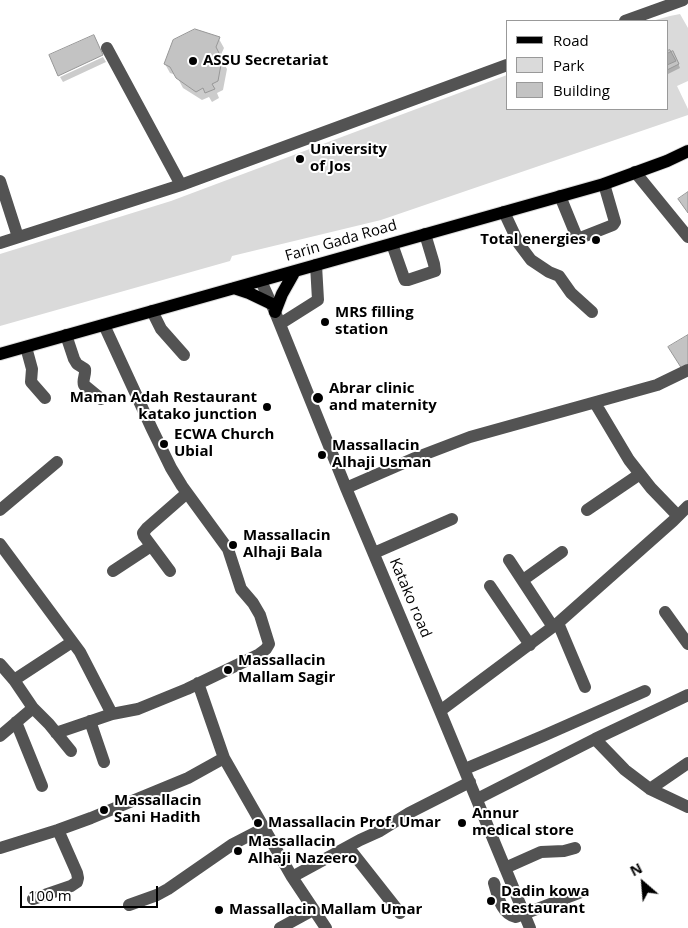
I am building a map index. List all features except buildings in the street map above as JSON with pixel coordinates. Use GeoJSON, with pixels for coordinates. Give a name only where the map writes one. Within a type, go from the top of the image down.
{"type":"FeatureCollection","features":[{"type":"Feature","properties":{"kind":"main road","name":"Farin Gada Road"},"geometry":{"type":"LineString","coordinates":[[0,354],[604,184],[667,161],[688,151]]}},
{"type":"Feature","properties":{"kind":"main road"},"geometry":{"type":"LineString","coordinates":[[234,288],[249,293],[276,313],[282,294],[295,271]]}},
{"type":"Feature","properties":{"kind":"street"},"geometry":{"type":"LineString","coordinates":[[628,20],[684,0],[688,4]]}},
{"type":"Feature","properties":{"kind":"street"},"geometry":{"type":"LineString","coordinates":[[107,48],[181,186]]}},
{"type":"Feature","properties":{"kind":"street"},"geometry":{"type":"LineString","coordinates":[[0,243],[181,186],[506,65]]}},
{"type":"Feature","properties":{"kind":"street"},"geometry":{"type":"LineString","coordinates":[[635,172],[688,237]]}},
{"type":"Feature","properties":{"kind":"street"},"geometry":{"type":"LineString","coordinates":[[0,181],[18,237]]}},
{"type":"Feature","properties":{"kind":"street"},"geometry":{"type":"LineString","coordinates":[[560,196],[576,235],[580,238],[615,222],[604,184]]}},
{"type":"Feature","properties":{"kind":"street"},"geometry":{"type":"LineString","coordinates":[[504,212],[519,244],[531,260],[559,276],[571,293],[592,312]]}},
{"type":"Feature","properties":{"kind":"street"},"geometry":{"type":"LineString","coordinates":[[392,244],[404,278],[408,280],[435,271],[425,234]]}},
{"type":"Feature","properties":{"kind":"street"},"geometry":{"type":"LineString","coordinates":[[276,313],[318,300],[316,265]]}},
{"type":"Feature","properties":{"kind":"street","name":"Katako road"},"geometry":{"type":"LineString","coordinates":[[261,280],[530,928]]}},
{"type":"Feature","properties":{"kind":"street"},"geometry":{"type":"LineString","coordinates":[[152,311],[161,329],[184,355]]}},
{"type":"Feature","properties":{"kind":"street"},"geometry":{"type":"LineString","coordinates":[[56,733],[112,714],[138,709],[187,689],[198,682],[258,655],[269,644],[260,615],[241,589],[228,549],[171,468],[104,325]]}},
{"type":"Feature","properties":{"kind":"street"},"geometry":{"type":"LineString","coordinates":[[66,335],[74,359],[77,364],[85,369],[84,385],[101,400]]}},
{"type":"Feature","properties":{"kind":"street"},"geometry":{"type":"LineString","coordinates":[[26,347],[32,369],[31,382],[45,398]]}},
{"type":"Feature","properties":{"kind":"street"},"geometry":{"type":"LineString","coordinates":[[346,488],[470,437],[657,385],[688,370]]}},
{"type":"Feature","properties":{"kind":"street"},"geometry":{"type":"LineString","coordinates":[[595,403],[629,460],[678,516]]}},
{"type":"Feature","properties":{"kind":"street"},"geometry":{"type":"LineString","coordinates":[[0,510],[57,462]]}},
{"type":"Feature","properties":{"kind":"street"},"geometry":{"type":"LineString","coordinates":[[586,510],[640,474]]}},
{"type":"Feature","properties":{"kind":"street"},"geometry":{"type":"LineString","coordinates":[[170,571],[143,533],[187,492]]}},
{"type":"Feature","properties":{"kind":"street"},"geometry":{"type":"LineString","coordinates":[[440,710],[556,625],[688,506]]}},
{"type":"Feature","properties":{"kind":"street"},"geometry":{"type":"LineString","coordinates":[[374,553],[452,519]]}},
{"type":"Feature","properties":{"kind":"street"},"geometry":{"type":"LineString","coordinates":[[0,544],[80,652],[112,714]]}},
{"type":"Feature","properties":{"kind":"street"},"geometry":{"type":"LineString","coordinates":[[113,571],[152,546]]}},
{"type":"Feature","properties":{"kind":"street"},"geometry":{"type":"LineString","coordinates":[[523,580],[562,552]]}},
{"type":"Feature","properties":{"kind":"street"},"geometry":{"type":"LineString","coordinates":[[510,560],[556,625],[585,687]]}},
{"type":"Feature","properties":{"kind":"street"},"geometry":{"type":"LineString","coordinates":[[490,586],[530,645]]}},
{"type":"Feature","properties":{"kind":"street"},"geometry":{"type":"LineString","coordinates":[[665,612],[688,644]]}},
{"type":"Feature","properties":{"kind":"street"},"geometry":{"type":"LineString","coordinates":[[14,680],[72,642]]}},
{"type":"Feature","properties":{"kind":"street"},"geometry":{"type":"LineString","coordinates":[[0,664],[14,680],[33,708],[71,751]]}},
{"type":"Feature","properties":{"kind":"street"},"geometry":{"type":"LineString","coordinates":[[198,682],[224,758],[292,877],[326,928]]}},
{"type":"Feature","properties":{"kind":"street"},"geometry":{"type":"LineString","coordinates":[[464,769],[646,691]]}},
{"type":"Feature","properties":{"kind":"street"},"geometry":{"type":"LineString","coordinates":[[477,800],[595,739],[688,695]]}},
{"type":"Feature","properties":{"kind":"street"},"geometry":{"type":"LineString","coordinates":[[0,736],[33,708]]}},
{"type":"Feature","properties":{"kind":"street"},"geometry":{"type":"LineString","coordinates":[[90,721],[104,762]]}},
{"type":"Feature","properties":{"kind":"street"},"geometry":{"type":"LineString","coordinates":[[16,722],[42,786]]}},
{"type":"Feature","properties":{"kind":"street"},"geometry":{"type":"LineString","coordinates":[[595,739],[626,770],[650,790],[688,807]]}},
{"type":"Feature","properties":{"kind":"street"},"geometry":{"type":"LineString","coordinates":[[0,848],[91,818],[188,778],[224,758]]}},
{"type":"Feature","properties":{"kind":"street"},"geometry":{"type":"LineString","coordinates":[[650,790],[688,763]]}},
{"type":"Feature","properties":{"kind":"street"},"geometry":{"type":"LineString","coordinates":[[292,877],[348,846],[380,831],[409,812],[470,782]]}},
{"type":"Feature","properties":{"kind":"street"},"geometry":{"type":"LineString","coordinates":[[129,905],[168,889],[233,844],[264,828]]}},
{"type":"Feature","properties":{"kind":"street"},"geometry":{"type":"LineString","coordinates":[[33,899],[71,886],[77,882],[77,873],[58,830]]}},
{"type":"Feature","properties":{"kind":"street"},"geometry":{"type":"LineString","coordinates":[[348,846],[400,913]]}},
{"type":"Feature","properties":{"kind":"street"},"geometry":{"type":"LineString","coordinates":[[505,868],[541,852],[564,851],[574,848]]}},
{"type":"Feature","properties":{"kind":"street"},"geometry":{"type":"LineString","coordinates":[[494,883],[504,910],[509,916],[516,917],[579,893]]}},
{"type":"Feature","properties":{"kind":"street"},"geometry":{"type":"LineString","coordinates":[[280,928],[313,910]]}},
{"type":"Feature","properties":{"kind":"green space"},"geometry":{"type":"Polygon","coordinates":[[[680,14],[688,28],[688,81],[677,86],[688,109],[688,115],[381,220],[232,256],[230,261],[0,326],[0,254],[171,201],[506,75],[506,110],[668,110],[668,20],[656,20],[680,14]]]}},
{"type":"Feature","properties":{"kind":"place","name":"ASSU Secretariat"},"geometry":{"type":"Point","coordinates":[193,61]}},
{"type":"Feature","properties":{"kind":"place","name":"University of Jos"},"geometry":{"type":"Point","coordinates":[300,159]}},
{"type":"Feature","properties":{"kind":"place","name":"Total energies"},"geometry":{"type":"Point","coordinates":[596,240]}},
{"type":"Feature","properties":{"kind":"place","name":"MRS filling station"},"geometry":{"type":"Point","coordinates":[325,322]}},
{"type":"Feature","properties":{"kind":"place","name":"Abrar clinic and maternity"},"geometry":{"type":"Point","coordinates":[318,398]}},
{"type":"Feature","properties":{"kind":"place","name":"Maman Adah Restaurant katako junction"},"geometry":{"type":"Point","coordinates":[267,407]}},
{"type":"Feature","properties":{"kind":"place","name":"ECWA Church Ubial"},"geometry":{"type":"Point","coordinates":[164,444]}},
{"type":"Feature","properties":{"kind":"place","name":"Massallacin Alhaji Usman"},"geometry":{"type":"Point","coordinates":[322,455]}},
{"type":"Feature","properties":{"kind":"place","name":"Massallacin Alhaji Bala"},"geometry":{"type":"Point","coordinates":[233,545]}},
{"type":"Feature","properties":{"kind":"place","name":"Massallacin Mallam Sagir"},"geometry":{"type":"Point","coordinates":[228,670]}},
{"type":"Feature","properties":{"kind":"place","name":"Massallacin Sani Hadith"},"geometry":{"type":"Point","coordinates":[104,810]}},
{"type":"Feature","properties":{"kind":"place","name":"Massallacin Prof. Umar"},"geometry":{"type":"Point","coordinates":[258,823]}},
{"type":"Feature","properties":{"kind":"place","name":"Annur medical store"},"geometry":{"type":"Point","coordinates":[462,823]}},
{"type":"Feature","properties":{"kind":"place","name":"Massallacin Alhaji Nazeero"},"geometry":{"type":"Point","coordinates":[238,851]}},
{"type":"Feature","properties":{"kind":"place","name":"Dadin kowa Restaurant"},"geometry":{"type":"Point","coordinates":[491,901]}},
{"type":"Feature","properties":{"kind":"place","name":"Massallacin Mallam Umar"},"geometry":{"type":"Point","coordinates":[219,910]}}]}
